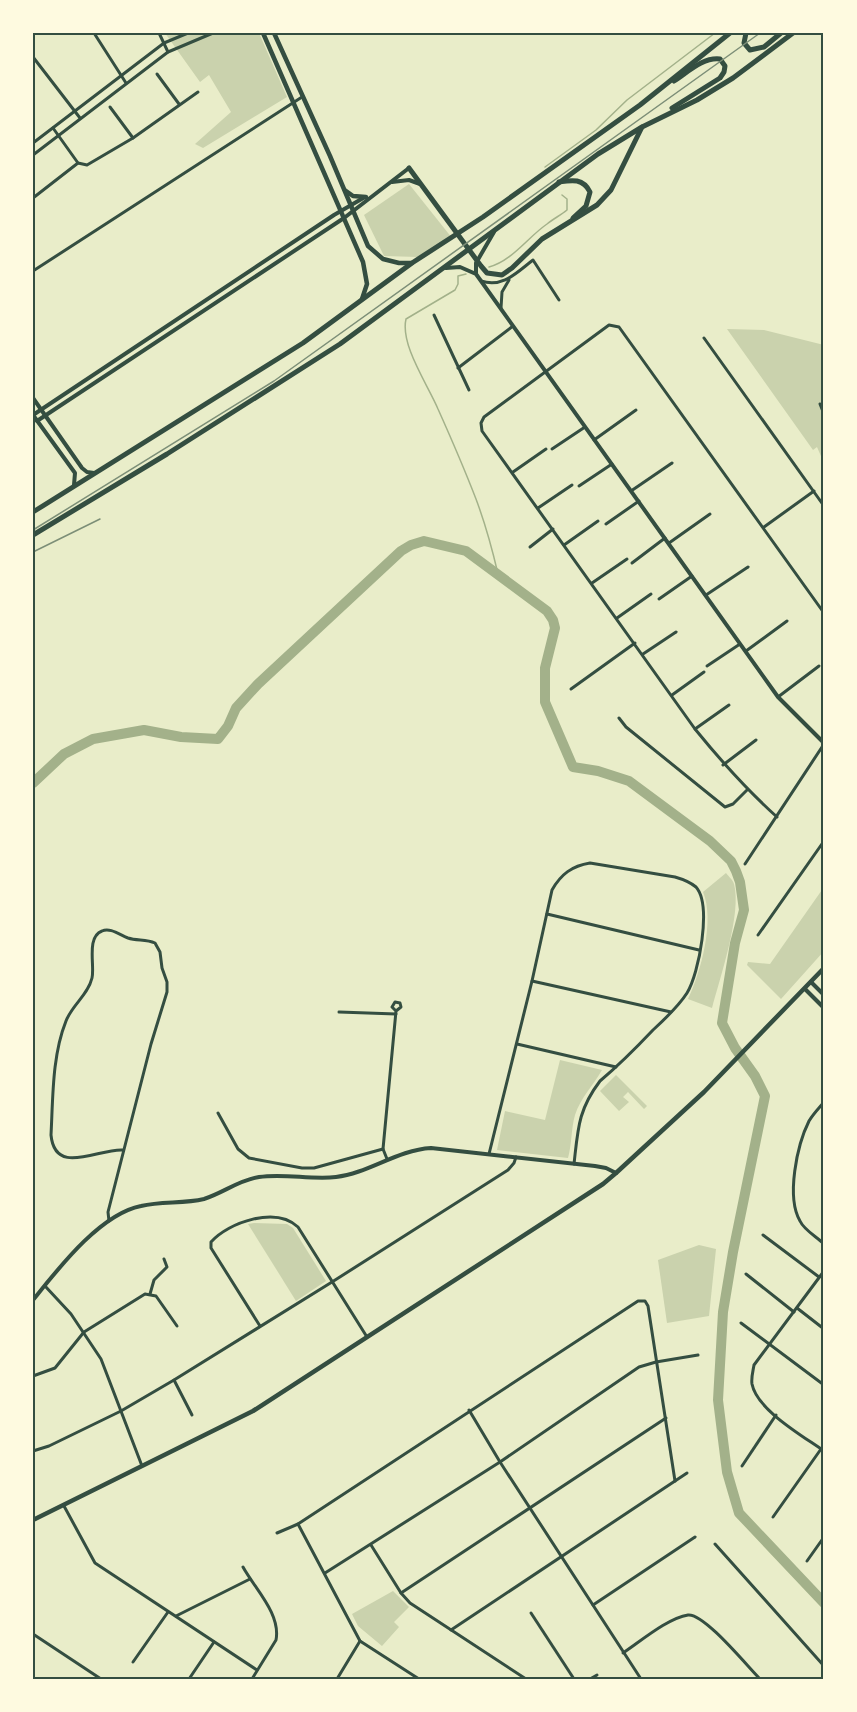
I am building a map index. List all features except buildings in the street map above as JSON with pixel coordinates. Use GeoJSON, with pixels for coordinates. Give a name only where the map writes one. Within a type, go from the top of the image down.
{"type":"FeatureCollection","features":[{"type":"Feature","properties":{"kind":"main road"},"geometry":{"type":"LineString","coordinates":[[263,33],[363,262],[367,284],[365,295],[358,303]]}},
{"type":"Feature","properties":{"kind":"main road"},"geometry":{"type":"LineString","coordinates":[[274,33],[344,187],[368,246],[384,260],[412,263]]}},
{"type":"Feature","properties":{"kind":"main road"},"geometry":{"type":"LineString","coordinates":[[640,105],[730,33]]}},
{"type":"Feature","properties":{"kind":"main road"},"geometry":{"type":"LineString","coordinates":[[746,33],[744,43],[750,50],[764,46],[781,33]]}},
{"type":"Feature","properties":{"kind":"main road"},"geometry":{"type":"LineString","coordinates":[[33,536],[254,400],[340,344],[598,153],[734,78],[794,33]]}},
{"type":"Feature","properties":{"kind":"main road"},"geometry":{"type":"LineString","coordinates":[[33,512],[303,343],[412,263],[483,217],[705,61],[713,58],[724,62],[724,72],[720,78],[653,121]]}},
{"type":"Feature","properties":{"kind":"main road"},"geometry":{"type":"LineString","coordinates":[[409,168],[487,273],[502,274],[512,268],[542,239],[597,206],[611,190],[642,127]]}},
{"type":"Feature","properties":{"kind":"main road"},"geometry":{"type":"LineString","coordinates":[[557,183],[580,181],[590,192],[586,206],[568,223]]}},
{"type":"Feature","properties":{"kind":"main road"},"geometry":{"type":"LineString","coordinates":[[344,187],[353,196],[369,196]]}},
{"type":"Feature","properties":{"kind":"main road"},"geometry":{"type":"LineString","coordinates":[[33,1520],[253,1411],[368,1338],[616,1173],[752,1045],[824,968]]}},
{"type":"Feature","properties":{"kind":"street"},"geometry":{"type":"LineString","coordinates":[[94,33],[126,83]]}},
{"type":"Feature","properties":{"kind":"street"},"geometry":{"type":"LineString","coordinates":[[159,33],[168,52]]}},
{"type":"Feature","properties":{"kind":"street"},"geometry":{"type":"LineString","coordinates":[[33,143],[164,44],[188,33]]}},
{"type":"Feature","properties":{"kind":"street"},"geometry":{"type":"LineString","coordinates":[[33,155],[168,52],[213,33]]}},
{"type":"Feature","properties":{"kind":"street"},"geometry":{"type":"LineString","coordinates":[[33,57],[80,118]]}},
{"type":"Feature","properties":{"kind":"street"},"geometry":{"type":"LineString","coordinates":[[157,74],[179,104]]}},
{"type":"Feature","properties":{"kind":"street"},"geometry":{"type":"LineString","coordinates":[[53,128],[78,163],[87,165],[133,138],[198,92]]}},
{"type":"Feature","properties":{"kind":"street"},"geometry":{"type":"LineString","coordinates":[[33,271],[302,97]]}},
{"type":"Feature","properties":{"kind":"street"},"geometry":{"type":"LineString","coordinates":[[110,107],[133,138]]}},
{"type":"Feature","properties":{"kind":"street"},"geometry":{"type":"LineString","coordinates":[[33,198],[78,163]]}},
{"type":"Feature","properties":{"kind":"street"},"geometry":{"type":"LineString","coordinates":[[72,488],[75,483],[75,473],[35,421],[33,415],[341,210],[369,196],[409,168]]}},
{"type":"Feature","properties":{"kind":"street"},"geometry":{"type":"LineString","coordinates":[[391,182],[409,180],[423,186]]}},
{"type":"Feature","properties":{"kind":"street"},"geometry":{"type":"LineString","coordinates":[[35,421],[344,218],[369,201],[369,196]]}},
{"type":"Feature","properties":{"kind":"street"},"geometry":{"type":"LineString","coordinates":[[476,274],[476,263],[498,226]]}},
{"type":"Feature","properties":{"kind":"street"},"geometry":{"type":"LineString","coordinates":[[481,281],[497,284],[511,277],[532,260],[560,300]]}},
{"type":"Feature","properties":{"kind":"street"},"geometry":{"type":"LineString","coordinates":[[442,269],[460,267],[476,274],[778,697],[824,744],[745,864]]}},
{"type":"Feature","properties":{"kind":"street"},"geometry":{"type":"LineString","coordinates":[[501,309],[502,292],[511,277]]}},
{"type":"Feature","properties":{"kind":"street"},"geometry":{"type":"LineString","coordinates":[[434,315],[469,390]]}},
{"type":"Feature","properties":{"kind":"street"},"geometry":{"type":"LineString","coordinates":[[777,817],[723,765],[695,729],[482,431],[481,423],[488,413],[609,325],[619,327],[824,613]]}},
{"type":"Feature","properties":{"kind":"street"},"geometry":{"type":"LineString","coordinates":[[458,368],[513,326]]}},
{"type":"Feature","properties":{"kind":"street"},"geometry":{"type":"LineString","coordinates":[[704,338],[823,503]]}},
{"type":"Feature","properties":{"kind":"street"},"geometry":{"type":"LineString","coordinates":[[33,398],[82,468],[91,473],[98,472]]}},
{"type":"Feature","properties":{"kind":"street"},"geometry":{"type":"LineString","coordinates":[[820,404],[824,414]]}},
{"type":"Feature","properties":{"kind":"street"},"geometry":{"type":"LineString","coordinates":[[594,440],[636,410]]}},
{"type":"Feature","properties":{"kind":"street"},"geometry":{"type":"LineString","coordinates":[[552,449],[585,427]]}},
{"type":"Feature","properties":{"kind":"street"},"geometry":{"type":"LineString","coordinates":[[512,472],[546,450]]}},
{"type":"Feature","properties":{"kind":"street"},"geometry":{"type":"LineString","coordinates":[[631,491],[672,463]]}},
{"type":"Feature","properties":{"kind":"street"},"geometry":{"type":"LineString","coordinates":[[579,486],[612,464]]}},
{"type":"Feature","properties":{"kind":"street"},"geometry":{"type":"LineString","coordinates":[[537,508],[572,485]]}},
{"type":"Feature","properties":{"kind":"street"},"geometry":{"type":"LineString","coordinates":[[764,527],[814,491]]}},
{"type":"Feature","properties":{"kind":"street"},"geometry":{"type":"LineString","coordinates":[[606,524],[639,501]]}},
{"type":"Feature","properties":{"kind":"street"},"geometry":{"type":"LineString","coordinates":[[669,543],[710,514]]}},
{"type":"Feature","properties":{"kind":"street"},"geometry":{"type":"LineString","coordinates":[[564,545],[598,520]]}},
{"type":"Feature","properties":{"kind":"street"},"geometry":{"type":"LineString","coordinates":[[530,547],[553,529]]}},
{"type":"Feature","properties":{"kind":"street"},"geometry":{"type":"LineString","coordinates":[[632,563],[665,538]]}},
{"type":"Feature","properties":{"kind":"street"},"geometry":{"type":"LineString","coordinates":[[592,583],[627,559]]}},
{"type":"Feature","properties":{"kind":"street"},"geometry":{"type":"LineString","coordinates":[[706,595],[748,567]]}},
{"type":"Feature","properties":{"kind":"street"},"geometry":{"type":"LineString","coordinates":[[659,599],[692,576]]}},
{"type":"Feature","properties":{"kind":"street"},"geometry":{"type":"LineString","coordinates":[[617,618],[651,594]]}},
{"type":"Feature","properties":{"kind":"street"},"geometry":{"type":"LineString","coordinates":[[746,651],[787,621]]}},
{"type":"Feature","properties":{"kind":"street"},"geometry":{"type":"LineString","coordinates":[[643,654],[676,632]]}},
{"type":"Feature","properties":{"kind":"street"},"geometry":{"type":"LineString","coordinates":[[571,688],[635,643]]}},
{"type":"Feature","properties":{"kind":"street"},"geometry":{"type":"LineString","coordinates":[[707,666],[741,643]]}},
{"type":"Feature","properties":{"kind":"street"},"geometry":{"type":"LineString","coordinates":[[778,697],[819,666]]}},
{"type":"Feature","properties":{"kind":"street"},"geometry":{"type":"LineString","coordinates":[[672,695],[704,672]]}},
{"type":"Feature","properties":{"kind":"street"},"geometry":{"type":"LineString","coordinates":[[695,729],[729,705]]}},
{"type":"Feature","properties":{"kind":"street"},"geometry":{"type":"LineString","coordinates":[[619,718],[626,727],[725,807],[733,804],[747,790]]}},
{"type":"Feature","properties":{"kind":"street"},"geometry":{"type":"LineString","coordinates":[[723,765],[756,740]]}},
{"type":"Feature","properties":{"kind":"street"},"geometry":{"type":"LineString","coordinates":[[758,935],[824,841]]}},
{"type":"Feature","properties":{"kind":"street"},"geometry":{"type":"LineString","coordinates":[[489,1154],[552,890],[559,879],[578,865],[590,863],[687,881],[696,888],[701,897],[705,917],[688,991],[671,1012],[600,1081],[583,1108],[574,1164]]}},
{"type":"Feature","properties":{"kind":"street"},"geometry":{"type":"LineString","coordinates":[[547,914],[699,950]]}},
{"type":"Feature","properties":{"kind":"street"},"geometry":{"type":"LineString","coordinates":[[109,1221],[108,1212],[123,1150],[168,987],[160,952],[155,943],[128,938],[107,930],[101,931],[96,936],[93,943],[93,978],[85,995],[70,1012],[62,1035],[56,1073],[51,1143],[57,1151],[80,1159],[108,1150],[123,1150]]}},
{"type":"Feature","properties":{"kind":"street"},"geometry":{"type":"LineString","coordinates":[[532,981],[671,1012]]}},
{"type":"Feature","properties":{"kind":"street"},"geometry":{"type":"LineString","coordinates":[[811,982],[824,995]]}},
{"type":"Feature","properties":{"kind":"street"},"geometry":{"type":"LineString","coordinates":[[805,989],[824,1008]]}},
{"type":"Feature","properties":{"kind":"street"},"geometry":{"type":"LineString","coordinates":[[339,1012],[396,1013],[383,1149],[387,1159]]}},
{"type":"Feature","properties":{"kind":"street"},"geometry":{"type":"LineString","coordinates":[[517,1044],[616,1067]]}},
{"type":"Feature","properties":{"kind":"street"},"geometry":{"type":"LineString","coordinates":[[824,1102],[804,1131],[794,1179],[795,1208],[801,1223],[824,1244]]}},
{"type":"Feature","properties":{"kind":"street"},"geometry":{"type":"LineString","coordinates":[[218,1113],[238,1149],[249,1158],[302,1168],[314,1168],[383,1149]]}},
{"type":"Feature","properties":{"kind":"street"},"geometry":{"type":"LineString","coordinates":[[33,1300],[76,1252],[109,1221],[120,1214],[140,1206],[205,1198],[258,1177],[338,1177],[420,1149],[574,1164],[606,1168],[616,1173]]}},
{"type":"Feature","properties":{"kind":"street"},"geometry":{"type":"LineString","coordinates":[[33,1451],[49,1446],[121,1411],[174,1380],[508,1170],[516,1157]]}},
{"type":"Feature","properties":{"kind":"street"},"geometry":{"type":"LineString","coordinates":[[260,1326],[211,1248],[211,1242],[236,1224],[250,1219],[267,1218],[293,1222],[298,1227],[368,1338]]}},
{"type":"Feature","properties":{"kind":"street"},"geometry":{"type":"LineString","coordinates":[[763,1235],[819,1277]]}},
{"type":"Feature","properties":{"kind":"street"},"geometry":{"type":"LineString","coordinates":[[150,1294],[154,1280],[167,1267],[164,1259]]}},
{"type":"Feature","properties":{"kind":"street"},"geometry":{"type":"LineString","coordinates":[[773,1517],[822,1450],[764,1406],[752,1387],[754,1365],[824,1271]]}},
{"type":"Feature","properties":{"kind":"street"},"geometry":{"type":"LineString","coordinates":[[746,1274],[794,1312]]}},
{"type":"Feature","properties":{"kind":"street"},"geometry":{"type":"LineString","coordinates":[[45,1286],[84,1332],[107,1372],[141,1466]]}},
{"type":"Feature","properties":{"kind":"street"},"geometry":{"type":"LineString","coordinates":[[33,1376],[55,1368],[84,1332],[139,1296],[150,1294],[156,1296],[177,1326]]}},
{"type":"Feature","properties":{"kind":"street"},"geometry":{"type":"LineString","coordinates":[[277,1533],[298,1524],[638,1301],[645,1301],[648,1306],[675,1481]]}},
{"type":"Feature","properties":{"kind":"street"},"geometry":{"type":"LineString","coordinates":[[797,1308],[824,1329]]}},
{"type":"Feature","properties":{"kind":"street"},"geometry":{"type":"LineString","coordinates":[[741,1323],[824,1385]]}},
{"type":"Feature","properties":{"kind":"street"},"geometry":{"type":"LineString","coordinates":[[325,1574],[500,1462],[639,1367],[698,1355]]}},
{"type":"Feature","properties":{"kind":"street"},"geometry":{"type":"LineString","coordinates":[[174,1380],[192,1415]]}},
{"type":"Feature","properties":{"kind":"street"},"geometry":{"type":"LineString","coordinates":[[470,1410],[500,1462],[641,1679]]}},
{"type":"Feature","properties":{"kind":"street"},"geometry":{"type":"LineString","coordinates":[[742,1466],[776,1415]]}},
{"type":"Feature","properties":{"kind":"street"},"geometry":{"type":"LineString","coordinates":[[401,1593],[666,1418]]}},
{"type":"Feature","properties":{"kind":"street"},"geometry":{"type":"LineString","coordinates":[[451,1630],[687,1473]]}},
{"type":"Feature","properties":{"kind":"street"},"geometry":{"type":"LineString","coordinates":[[64,1506],[95,1563],[257,1670]]}},
{"type":"Feature","properties":{"kind":"street"},"geometry":{"type":"LineString","coordinates":[[298,1524],[360,1641],[419,1679]]}},
{"type":"Feature","properties":{"kind":"street"},"geometry":{"type":"LineString","coordinates":[[593,1605],[696,1537]]}},
{"type":"Feature","properties":{"kind":"street"},"geometry":{"type":"LineString","coordinates":[[807,1561],[824,1538]]}},
{"type":"Feature","properties":{"kind":"street"},"geometry":{"type":"LineString","coordinates":[[715,1544],[824,1666]]}},
{"type":"Feature","properties":{"kind":"street"},"geometry":{"type":"LineString","coordinates":[[371,1545],[401,1593],[412,1605],[526,1679]]}},
{"type":"Feature","properties":{"kind":"street"},"geometry":{"type":"LineString","coordinates":[[243,1567],[273,1616],[277,1634],[276,1640],[252,1679]]}},
{"type":"Feature","properties":{"kind":"street"},"geometry":{"type":"LineString","coordinates":[[175,1616],[250,1579]]}},
{"type":"Feature","properties":{"kind":"street"},"geometry":{"type":"LineString","coordinates":[[133,1662],[168,1611]]}},
{"type":"Feature","properties":{"kind":"street"},"geometry":{"type":"LineString","coordinates":[[531,1613],[574,1679]]}},
{"type":"Feature","properties":{"kind":"street"},"geometry":{"type":"LineString","coordinates":[[623,1653],[675,1619],[693,1615],[700,1617],[710,1626],[760,1679]]}},
{"type":"Feature","properties":{"kind":"street"},"geometry":{"type":"LineString","coordinates":[[33,1634],[101,1679]]}},
{"type":"Feature","properties":{"kind":"street"},"geometry":{"type":"LineString","coordinates":[[337,1679],[360,1641]]}},
{"type":"Feature","properties":{"kind":"street"},"geometry":{"type":"LineString","coordinates":[[189,1679],[214,1642]]}},
{"type":"Feature","properties":{"kind":"street"},"geometry":{"type":"LineString","coordinates":[[590,1679],[597,1675]]}},
{"type":"Feature","properties":{"kind":"green space"},"geometry":{"type":"Polygon","coordinates":[[[165,33],[259,33],[287,97],[203,148],[195,144],[231,112],[209,75],[200,82],[165,33]]]}},
{"type":"Feature","properties":{"kind":"green space"},"geometry":{"type":"Polygon","coordinates":[[[409,184],[452,238],[418,257],[384,256],[364,215],[409,184]]]}},
{"type":"Feature","properties":{"kind":"green space"},"geometry":{"type":"Polygon","coordinates":[[[727,329],[764,330],[824,345],[824,463],[817,447],[813,450],[727,329]]]}},
{"type":"Feature","properties":{"kind":"green space"},"geometry":{"type":"Polygon","coordinates":[[[726,873],[734,884],[735,911],[729,946],[712,1008],[688,999],[698,975],[705,946],[708,917],[703,892],[726,873]]]}},
{"type":"Feature","properties":{"kind":"green space"},"geometry":{"type":"Polygon","coordinates":[[[824,887],[824,951],[781,999],[747,965],[748,962],[770,964],[824,887]]]}},
{"type":"Feature","properties":{"kind":"green space"},"geometry":{"type":"Polygon","coordinates":[[[560,1060],[602,1070],[575,1115],[568,1158],[497,1150],[505,1111],[545,1120],[560,1060]]]}},
{"type":"Feature","properties":{"kind":"green space"},"geometry":{"type":"Polygon","coordinates":[[[616,1075],[647,1106],[644,1109],[628,1092],[623,1097],[629,1102],[619,1111],[600,1091],[616,1075]]]}},
{"type":"Feature","properties":{"kind":"green space"},"geometry":{"type":"Polygon","coordinates":[[[248,1224],[287,1224],[293,1228],[326,1281],[296,1301],[248,1224]]]}},
{"type":"Feature","properties":{"kind":"green space"},"geometry":{"type":"Polygon","coordinates":[[[699,1245],[716,1249],[709,1316],[667,1323],[658,1260],[699,1245]]]}},
{"type":"Feature","properties":{"kind":"green space"},"geometry":{"type":"Polygon","coordinates":[[[393,1591],[409,1607],[394,1622],[399,1627],[382,1646],[358,1626],[352,1614],[393,1591]]]}},
{"type":"Feature","properties":{"kind":"waterway"},"geometry":{"type":"LineString","coordinates":[[545,167],[596,130],[627,100],[715,33]]}},
{"type":"Feature","properties":{"kind":"waterway"},"geometry":{"type":"LineString","coordinates":[[489,267],[505,260],[540,229],[567,210],[567,199],[562,195]]}},
{"type":"Feature","properties":{"kind":"waterway"},"geometry":{"type":"LineString","coordinates":[[466,274],[458,276],[455,290],[406,319],[405,329],[416,365],[434,399],[476,499],[498,574]]}},
{"type":"Feature","properties":{"kind":"waterway"},"geometry":{"type":"LineString","coordinates":[[33,783],[64,754],[93,739],[144,730],[181,737],[218,739],[228,726],[236,708],[258,684],[401,551],[411,545],[424,541],[466,551],[547,611],[555,628],[545,668],[545,702],[573,767],[598,771],[629,781],[710,841],[731,861],[740,882],[744,910],[735,943],[722,1023],[765,1096],[723,1312],[718,1400],[727,1472],[739,1513],[824,1603]]}},
{"type":"Feature","properties":{"kind":"railway"},"geometry":{"type":"LineString","coordinates":[[33,530],[274,381],[760,33]]}},
{"type":"Feature","properties":{"kind":"railway"},"geometry":{"type":"LineString","coordinates":[[33,552],[100,519]]}}]}
